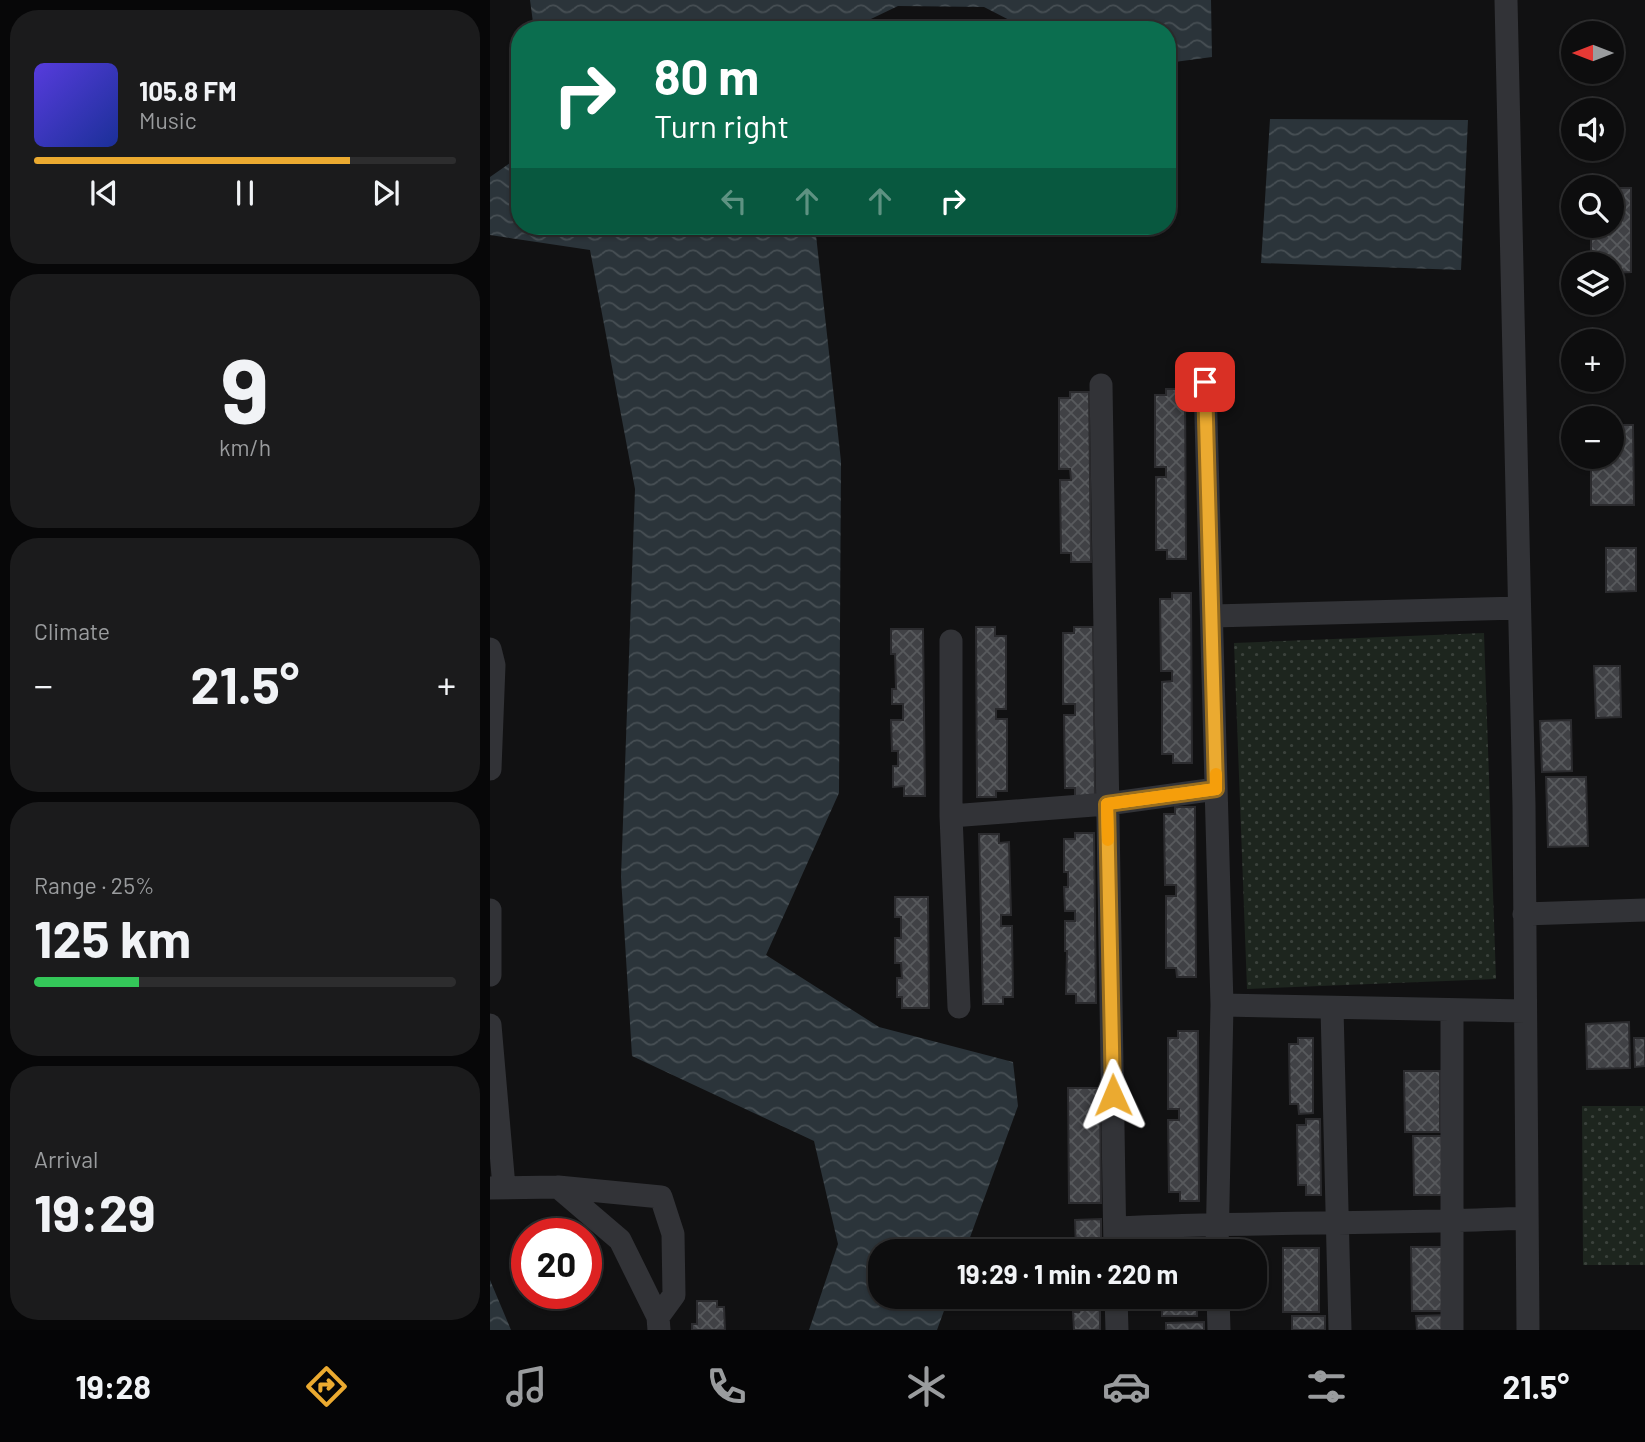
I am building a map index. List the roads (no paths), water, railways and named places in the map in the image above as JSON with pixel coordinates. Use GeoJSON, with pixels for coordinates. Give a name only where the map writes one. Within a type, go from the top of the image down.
{"type":"FeatureCollection","features":[{"type":"Feature","properties":{"kind":"street"},"geometry":{"type":"LineString","coordinates":[[1506,0],[1519,608],[1528,1330]]}},
{"type":"Feature","properties":{"kind":"street"},"geometry":{"type":"LineString","coordinates":[[1205,382],[1222,1005],[1217,1239]]}},
{"type":"Feature","properties":{"kind":"street"},"geometry":{"type":"LineString","coordinates":[[1101,385],[1115,1239]]}},
{"type":"Feature","properties":{"kind":"street"},"geometry":{"type":"LineString","coordinates":[[1212,616],[1519,608]]}},
{"type":"Feature","properties":{"kind":"street"},"geometry":{"type":"LineString","coordinates":[[951,641],[951,817],[959,1007]]}},
{"type":"Feature","properties":{"kind":"street"},"geometry":{"type":"LineString","coordinates":[[490,649],[494,665],[490,769]]}},
{"type":"Feature","properties":{"kind":"street"},"geometry":{"type":"LineString","coordinates":[[951,817],[1107,804],[1216,789]]}},
{"type":"Feature","properties":{"kind":"street"},"geometry":{"type":"LineString","coordinates":[[490,910],[490,975]]}},
{"type":"Feature","properties":{"kind":"street"},"geometry":{"type":"LineString","coordinates":[[1524,914],[1645,910]]}},
{"type":"Feature","properties":{"kind":"street"},"geometry":{"type":"LineString","coordinates":[[1222,1005],[1525,1011]]}},
{"type":"Feature","properties":{"kind":"street"},"geometry":{"type":"LineString","coordinates":[[1332,1008],[1340,1330]]}},
{"type":"Feature","properties":{"kind":"street"},"geometry":{"type":"LineString","coordinates":[[1452,1010],[1452,1330]]}},
{"type":"Feature","properties":{"kind":"street"},"geometry":{"type":"LineString","coordinates":[[490,1026],[497,1187],[558,1187],[661,1197],[673,1234],[674,1295],[658,1324]]}},
{"type":"Feature","properties":{"kind":"street"},"geometry":{"type":"LineString","coordinates":[[558,1187],[621,1240],[658,1324]]}},
{"type":"Feature","properties":{"kind":"street"},"geometry":{"type":"LineString","coordinates":[[1115,1228],[1216,1223],[1452,1222],[1527,1218]]}},
{"type":"Feature","properties":{"kind":"street"},"geometry":{"type":"LineString","coordinates":[[1116,1309],[1117,1330]]}},
{"type":"Feature","properties":{"kind":"street"},"geometry":{"type":"LineString","coordinates":[[1218,1309],[1219,1330]]}},
{"type":"Feature","properties":{"kind":"water"},"geometry":{"type":"Polygon","coordinates":[[[530,0],[1211,0],[1212,57],[1176,62],[1176,21],[1011,21],[984,7],[898,6],[867,21],[533,21],[530,0]]]}},
{"type":"Feature","properties":{"kind":"water"},"geometry":{"type":"Polygon","coordinates":[[[1270,119],[1468,120],[1461,270],[1261,263],[1270,119]]]}},
{"type":"Feature","properties":{"kind":"water"},"geometry":{"type":"Polygon","coordinates":[[[511,162],[511,235],[816,235],[841,461],[839,793],[766,955],[879,1027],[1013,1062],[1018,1106],[969,1239],[868,1239],[868,1309],[945,1309],[937,1330],[809,1330],[838,1244],[814,1141],[632,1056],[621,877],[635,489],[590,250],[490,235],[490,177],[511,162]]]}},
{"type":"Feature","properties":{"kind":"water"},"geometry":{"type":"Polygon","coordinates":[[[490,1280],[511,1330],[490,1330],[490,1280]]]}}]}
